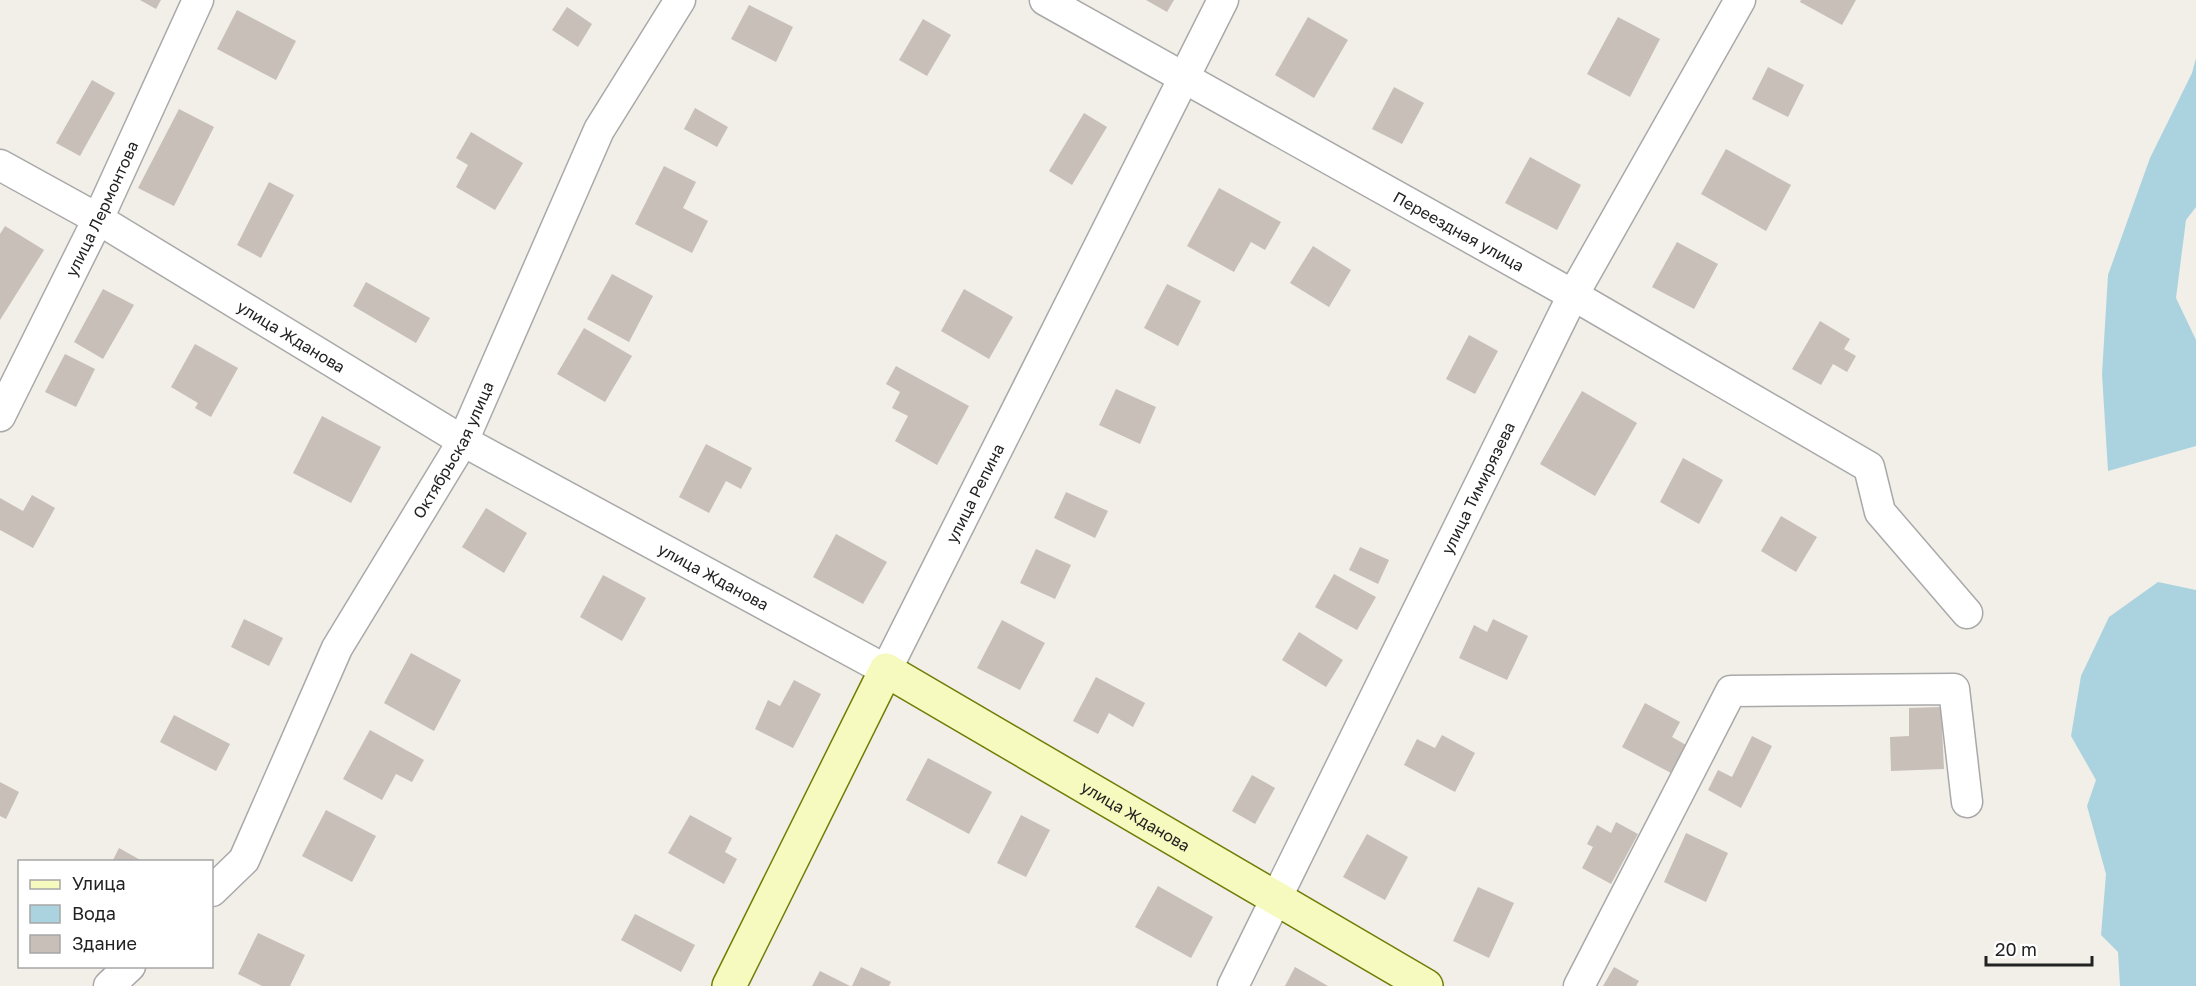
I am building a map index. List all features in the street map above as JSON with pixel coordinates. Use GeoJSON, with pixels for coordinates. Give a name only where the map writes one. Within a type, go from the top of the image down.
{"type":"FeatureCollection","features":[{"type":"Feature","properties":{"kind":"street","name":"улица Лермонтова"},"geometry":{"type":"LineString","coordinates":[[0,416],[98,219],[198,0]]}},
{"type":"Feature","properties":{"kind":"street","name":"Октябрьская улица"},"geometry":{"type":"LineString","coordinates":[[213,890],[244,860],[337,648],[463,441],[599,130],[680,0]]}},
{"type":"Feature","properties":{"kind":"street","name":"Переездная улица"},"geometry":{"type":"LineString","coordinates":[[1045,0],[1573,295],[1869,467],[1880,512],[1968,613]]}},
{"type":"Feature","properties":{"kind":"street","name":"улица Репина"},"geometry":{"type":"LineString","coordinates":[[729,986],[1223,0]]}},
{"type":"Feature","properties":{"kind":"street","name":"улица Тимирязева"},"geometry":{"type":"LineString","coordinates":[[1233,986],[1573,295],[1740,0]]}},
{"type":"Feature","properties":{"kind":"street","name":"улица Жданова"},"geometry":{"type":"LineString","coordinates":[[0,165],[98,219],[463,441],[886,670],[1276,901],[1426,986]]}},
{"type":"Feature","properties":{"kind":"street"},"geometry":{"type":"LineString","coordinates":[[1578,986],[1731,691],[1954,689],[1967,802]]}},
{"type":"Feature","properties":{"kind":"street"},"geometry":{"type":"LineString","coordinates":[[109,986],[128,968]]}},
{"type":"Feature","properties":{"kind":"water"},"geometry":{"type":"Polygon","coordinates":[[[2196,58],[2196,207],[2186,220],[2176,298],[2196,340],[2196,446],[2108,471],[2102,374],[2108,275],[2150,158],[2192,73],[2196,58]]]}},
{"type":"Feature","properties":{"kind":"water"},"geometry":{"type":"Polygon","coordinates":[[[2158,582],[2196,590],[2196,986],[2120,986],[2118,952],[2101,935],[2106,874],[2087,806],[2096,780],[2071,736],[2081,676],[2109,617],[2158,582]]]}},
{"type":"Feature","properties":{"kind":"building"},"geometry":{"type":"Polygon","coordinates":[[[140,0],[161,0],[156,9],[140,0]]]}},
{"type":"Feature","properties":{"kind":"building"},"geometry":{"type":"Polygon","coordinates":[[[1146,0],[1174,0],[1167,12],[1146,0]]]}},
{"type":"Feature","properties":{"kind":"building"},"geometry":{"type":"Polygon","coordinates":[[[1801,0],[1856,0],[1842,25],[1800,2],[1801,0]]]}},
{"type":"Feature","properties":{"kind":"building"},"geometry":{"type":"Polygon","coordinates":[[[749,5],[793,27],[776,62],[731,39],[749,5]]]}},
{"type":"Feature","properties":{"kind":"building"},"geometry":{"type":"Polygon","coordinates":[[[567,7],[592,24],[578,47],[552,30],[567,7]]]}},
{"type":"Feature","properties":{"kind":"building"},"geometry":{"type":"Polygon","coordinates":[[[237,10],[296,41],[276,80],[217,49],[237,10]]]}},
{"type":"Feature","properties":{"kind":"building"},"geometry":{"type":"Polygon","coordinates":[[[1308,17],[1348,40],[1314,98],[1275,75],[1308,17]]]}},
{"type":"Feature","properties":{"kind":"building"},"geometry":{"type":"Polygon","coordinates":[[[1618,17],[1660,39],[1630,97],[1587,74],[1618,17]]]}},
{"type":"Feature","properties":{"kind":"building"},"geometry":{"type":"Polygon","coordinates":[[[923,19],[951,35],[927,76],[899,60],[923,19]]]}},
{"type":"Feature","properties":{"kind":"building"},"geometry":{"type":"Polygon","coordinates":[[[1768,67],[1804,85],[1788,117],[1752,99],[1768,67]]]}},
{"type":"Feature","properties":{"kind":"building"},"geometry":{"type":"Polygon","coordinates":[[[92,80],[115,93],[80,156],[56,143],[92,80]]]}},
{"type":"Feature","properties":{"kind":"building"},"geometry":{"type":"Polygon","coordinates":[[[1394,87],[1424,103],[1402,144],[1372,129],[1394,87]]]}},
{"type":"Feature","properties":{"kind":"building"},"geometry":{"type":"Polygon","coordinates":[[[695,108],[728,127],[717,147],[684,129],[695,108]]]}},
{"type":"Feature","properties":{"kind":"building"},"geometry":{"type":"Polygon","coordinates":[[[179,109],[214,127],[174,206],[138,188],[179,109]]]}},
{"type":"Feature","properties":{"kind":"building"},"geometry":{"type":"Polygon","coordinates":[[[1084,113],[1107,127],[1072,185],[1049,171],[1084,113]]]}},
{"type":"Feature","properties":{"kind":"building"},"geometry":{"type":"Polygon","coordinates":[[[471,132],[523,163],[495,210],[456,187],[468,165],[456,158],[471,132]]]}},
{"type":"Feature","properties":{"kind":"building"},"geometry":{"type":"Polygon","coordinates":[[[1726,149],[1791,185],[1766,231],[1701,194],[1726,149]]]}},
{"type":"Feature","properties":{"kind":"building"},"geometry":{"type":"Polygon","coordinates":[[[1530,157],[1581,185],[1557,230],[1505,203],[1530,157]]]}},
{"type":"Feature","properties":{"kind":"building"},"geometry":{"type":"Polygon","coordinates":[[[664,166],[696,182],[683,208],[708,221],[692,253],[635,224],[664,166]]]}},
{"type":"Feature","properties":{"kind":"building"},"geometry":{"type":"Polygon","coordinates":[[[269,182],[294,195],[261,258],[237,245],[269,182]]]}},
{"type":"Feature","properties":{"kind":"building"},"geometry":{"type":"Polygon","coordinates":[[[1219,188],[1281,222],[1265,250],[1251,242],[1234,272],[1187,246],[1219,188]]]}},
{"type":"Feature","properties":{"kind":"building"},"geometry":{"type":"Polygon","coordinates":[[[5,226],[44,250],[0,320],[0,234],[5,226]]]}},
{"type":"Feature","properties":{"kind":"building"},"geometry":{"type":"Polygon","coordinates":[[[1677,242],[1718,264],[1694,309],[1652,287],[1677,242]]]}},
{"type":"Feature","properties":{"kind":"building"},"geometry":{"type":"Polygon","coordinates":[[[1313,246],[1351,270],[1329,307],[1290,283],[1313,246]]]}},
{"type":"Feature","properties":{"kind":"building"},"geometry":{"type":"Polygon","coordinates":[[[612,274],[653,296],[629,342],[587,319],[612,274]]]}},
{"type":"Feature","properties":{"kind":"building"},"geometry":{"type":"Polygon","coordinates":[[[366,282],[430,318],[416,343],[353,306],[366,282]]]}},
{"type":"Feature","properties":{"kind":"building"},"geometry":{"type":"Polygon","coordinates":[[[1167,284],[1201,301],[1178,346],[1144,328],[1167,284]]]}},
{"type":"Feature","properties":{"kind":"building"},"geometry":{"type":"Polygon","coordinates":[[[103,289],[134,305],[103,359],[74,342],[103,289]]]}},
{"type":"Feature","properties":{"kind":"building"},"geometry":{"type":"Polygon","coordinates":[[[964,289],[1013,317],[989,359],[941,331],[964,289]]]}},
{"type":"Feature","properties":{"kind":"building"},"geometry":{"type":"Polygon","coordinates":[[[1820,321],[1850,339],[1844,349],[1856,356],[1847,372],[1833,364],[1821,385],[1792,369],[1820,321]]]}},
{"type":"Feature","properties":{"kind":"building"},"geometry":{"type":"Polygon","coordinates":[[[584,328],[632,356],[605,402],[557,374],[584,328]]]}},
{"type":"Feature","properties":{"kind":"building"},"geometry":{"type":"Polygon","coordinates":[[[1469,335],[1498,351],[1475,394],[1446,379],[1469,335]]]}},
{"type":"Feature","properties":{"kind":"building"},"geometry":{"type":"Polygon","coordinates":[[[195,344],[238,368],[211,417],[195,408],[198,403],[171,387],[195,344]]]}},
{"type":"Feature","properties":{"kind":"building"},"geometry":{"type":"Polygon","coordinates":[[[65,354],[95,369],[76,407],[45,392],[65,354]]]}},
{"type":"Feature","properties":{"kind":"building"},"geometry":{"type":"Polygon","coordinates":[[[896,366],[969,406],[937,465],[895,441],[908,416],[892,408],[900,392],[886,384],[896,366]]]}},
{"type":"Feature","properties":{"kind":"building"},"geometry":{"type":"Polygon","coordinates":[[[1116,389],[1156,407],[1140,444],[1099,425],[1116,389]]]}},
{"type":"Feature","properties":{"kind":"building"},"geometry":{"type":"Polygon","coordinates":[[[1582,391],[1637,423],[1595,496],[1540,464],[1582,391]]]}},
{"type":"Feature","properties":{"kind":"building"},"geometry":{"type":"Polygon","coordinates":[[[322,416],[381,447],[351,503],[293,473],[322,416]]]}},
{"type":"Feature","properties":{"kind":"building"},"geometry":{"type":"Polygon","coordinates":[[[706,444],[752,468],[741,489],[726,481],[709,513],[679,497],[706,444]]]}},
{"type":"Feature","properties":{"kind":"building"},"geometry":{"type":"Polygon","coordinates":[[[1683,458],[1723,480],[1699,524],[1660,502],[1683,458]]]}},
{"type":"Feature","properties":{"kind":"building"},"geometry":{"type":"Polygon","coordinates":[[[1066,492],[1108,511],[1095,538],[1054,518],[1066,492]]]}},
{"type":"Feature","properties":{"kind":"building"},"geometry":{"type":"Polygon","coordinates":[[[32,495],[55,508],[33,548],[0,530],[0,498],[23,511],[32,495]]]}},
{"type":"Feature","properties":{"kind":"building"},"geometry":{"type":"Polygon","coordinates":[[[486,508],[527,533],[504,573],[462,547],[486,508]]]}},
{"type":"Feature","properties":{"kind":"building"},"geometry":{"type":"Polygon","coordinates":[[[1781,516],[1817,537],[1796,572],[1761,551],[1781,516]]]}},
{"type":"Feature","properties":{"kind":"building"},"geometry":{"type":"Polygon","coordinates":[[[836,534],[887,562],[863,604],[813,577],[836,534]]]}},
{"type":"Feature","properties":{"kind":"building"},"geometry":{"type":"Polygon","coordinates":[[[1360,547],[1389,560],[1378,584],[1349,570],[1360,547]]]}},
{"type":"Feature","properties":{"kind":"building"},"geometry":{"type":"Polygon","coordinates":[[[1036,549],[1071,565],[1055,599],[1020,583],[1036,549]]]}},
{"type":"Feature","properties":{"kind":"building"},"geometry":{"type":"Polygon","coordinates":[[[1334,574],[1376,597],[1357,630],[1315,607],[1334,574]]]}},
{"type":"Feature","properties":{"kind":"building"},"geometry":{"type":"Polygon","coordinates":[[[603,575],[646,598],[622,641],[580,617],[603,575]]]}},
{"type":"Feature","properties":{"kind":"building"},"geometry":{"type":"Polygon","coordinates":[[[244,619],[283,638],[269,666],[231,647],[244,619]]]}},
{"type":"Feature","properties":{"kind":"building"},"geometry":{"type":"Polygon","coordinates":[[[1493,619],[1528,636],[1507,680],[1459,658],[1474,625],[1487,632],[1493,619]]]}},
{"type":"Feature","properties":{"kind":"building"},"geometry":{"type":"Polygon","coordinates":[[[1002,620],[1045,643],[1020,690],[977,668],[1002,620]]]}},
{"type":"Feature","properties":{"kind":"building"},"geometry":{"type":"Polygon","coordinates":[[[1299,632],[1343,660],[1326,687],[1282,660],[1299,632]]]}},
{"type":"Feature","properties":{"kind":"building"},"geometry":{"type":"Polygon","coordinates":[[[411,653],[461,680],[434,731],[384,703],[411,653]]]}},
{"type":"Feature","properties":{"kind":"building"},"geometry":{"type":"Polygon","coordinates":[[[1096,677],[1145,703],[1133,727],[1109,713],[1098,734],[1073,721],[1096,677]]]}},
{"type":"Feature","properties":{"kind":"building"},"geometry":{"type":"Polygon","coordinates":[[[794,680],[821,694],[793,748],[755,729],[768,700],[780,706],[794,680]]]}},
{"type":"Feature","properties":{"kind":"building"},"geometry":{"type":"Polygon","coordinates":[[[1645,703],[1680,722],[1672,737],[1686,745],[1671,773],[1622,747],[1645,703]]]}},
{"type":"Feature","properties":{"kind":"building"},"geometry":{"type":"Polygon","coordinates":[[[1941,707],[1944,769],[1891,771],[1890,737],[1909,736],[1909,708],[1941,707]]]}},
{"type":"Feature","properties":{"kind":"building"},"geometry":{"type":"Polygon","coordinates":[[[174,715],[230,744],[216,771],[160,742],[174,715]]]}},
{"type":"Feature","properties":{"kind":"building"},"geometry":{"type":"Polygon","coordinates":[[[370,730],[424,760],[412,782],[396,774],[382,800],[343,779],[370,730]]]}},
{"type":"Feature","properties":{"kind":"building"},"geometry":{"type":"Polygon","coordinates":[[[1442,735],[1475,753],[1455,792],[1404,765],[1417,739],[1435,748],[1442,735]]]}},
{"type":"Feature","properties":{"kind":"building"},"geometry":{"type":"Polygon","coordinates":[[[1752,736],[1772,746],[1741,808],[1708,790],[1718,770],[1732,777],[1752,736]]]}},
{"type":"Feature","properties":{"kind":"building"},"geometry":{"type":"Polygon","coordinates":[[[928,758],[992,792],[969,834],[906,800],[928,758]]]}},
{"type":"Feature","properties":{"kind":"building"},"geometry":{"type":"Polygon","coordinates":[[[1252,775],[1275,788],[1255,824],[1232,811],[1252,775]]]}},
{"type":"Feature","properties":{"kind":"building"},"geometry":{"type":"Polygon","coordinates":[[[0,782],[19,792],[6,819],[0,816],[0,782]]]}},
{"type":"Feature","properties":{"kind":"building"},"geometry":{"type":"Polygon","coordinates":[[[326,810],[376,836],[352,882],[302,856],[326,810]]]}},
{"type":"Feature","properties":{"kind":"building"},"geometry":{"type":"Polygon","coordinates":[[[690,815],[732,838],[725,852],[737,859],[724,884],[668,853],[690,815]]]}},
{"type":"Feature","properties":{"kind":"building"},"geometry":{"type":"Polygon","coordinates":[[[1021,815],[1050,830],[1026,877],[997,863],[1021,815]]]}},
{"type":"Feature","properties":{"kind":"building"},"geometry":{"type":"Polygon","coordinates":[[[1616,822],[1638,834],[1611,884],[1582,868],[1593,847],[1587,844],[1597,825],[1611,833],[1616,822]]]}},
{"type":"Feature","properties":{"kind":"building"},"geometry":{"type":"Polygon","coordinates":[[[1686,833],[1728,853],[1706,902],[1664,882],[1686,833]]]}},
{"type":"Feature","properties":{"kind":"building"},"geometry":{"type":"Polygon","coordinates":[[[1367,834],[1408,857],[1385,900],[1343,877],[1367,834]]]}},
{"type":"Feature","properties":{"kind":"building"},"geometry":{"type":"Polygon","coordinates":[[[119,848],[140,860],[113,860],[119,848]]]}},
{"type":"Feature","properties":{"kind":"building"},"geometry":{"type":"Polygon","coordinates":[[[1158,886],[1213,917],[1191,958],[1135,927],[1158,886]]]}},
{"type":"Feature","properties":{"kind":"building"},"geometry":{"type":"Polygon","coordinates":[[[1478,887],[1514,903],[1489,958],[1453,941],[1478,887]]]}},
{"type":"Feature","properties":{"kind":"building"},"geometry":{"type":"Polygon","coordinates":[[[635,914],[695,945],[681,972],[621,940],[635,914]]]}},
{"type":"Feature","properties":{"kind":"building"},"geometry":{"type":"Polygon","coordinates":[[[258,933],[305,955],[290,986],[262,986],[238,974],[258,933]]]}},
{"type":"Feature","properties":{"kind":"building"},"geometry":{"type":"Polygon","coordinates":[[[861,967],[891,982],[889,986],[852,986],[861,967]]]}},
{"type":"Feature","properties":{"kind":"building"},"geometry":{"type":"Polygon","coordinates":[[[1295,967],[1328,986],[1285,986],[1295,967]]]}},
{"type":"Feature","properties":{"kind":"building"},"geometry":{"type":"Polygon","coordinates":[[[1614,967],[1639,981],[1636,986],[1603,986],[1614,967]]]}},
{"type":"Feature","properties":{"kind":"building"},"geometry":{"type":"Polygon","coordinates":[[[820,971],[850,986],[812,986],[820,971]]]}}]}
